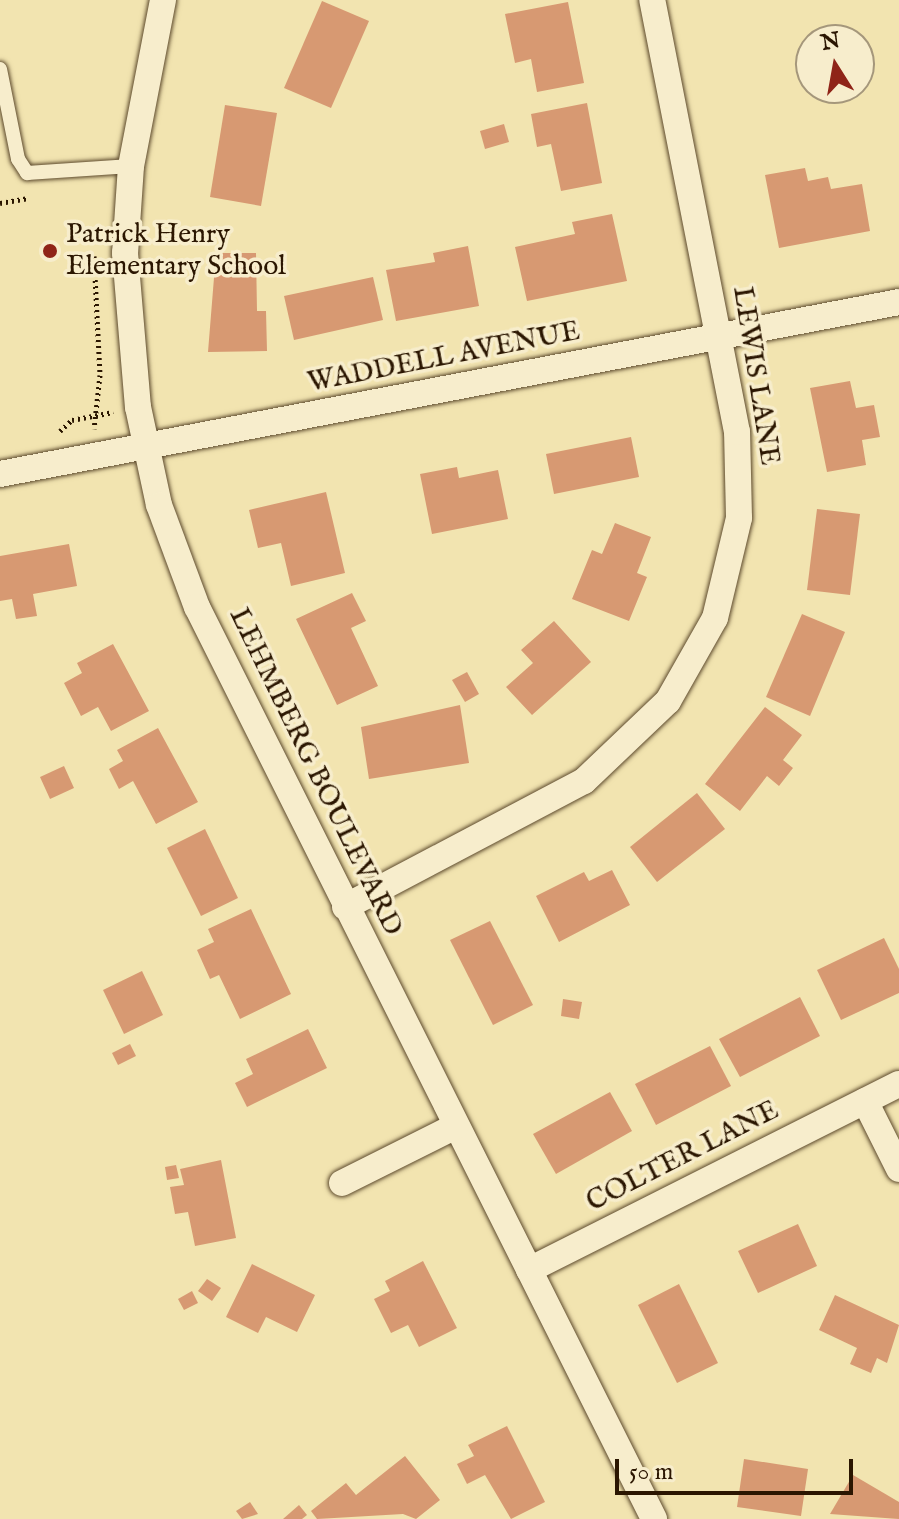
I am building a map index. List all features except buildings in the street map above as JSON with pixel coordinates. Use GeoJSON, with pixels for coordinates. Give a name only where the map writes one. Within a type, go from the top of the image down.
{"type":"FeatureCollection","features":[{"type":"Feature","properties":{"kind":"street","name":"LEHMBERG BOULEVARD"},"geometry":{"type":"LineString","coordinates":[[163,0],[131,166],[126,301],[145,447],[197,607],[654,1519]]}},
{"type":"Feature","properties":{"kind":"street","name":"LEWIS LANE"},"geometry":{"type":"LineString","coordinates":[[345,907],[584,781],[631,742],[690,669],[715,618],[739,518],[737,432],[652,0]]}},
{"type":"Feature","properties":{"kind":"street","name":"WADDELL AVENUE"},"geometry":{"type":"LineString","coordinates":[[0,474],[899,302]]}},
{"type":"Feature","properties":{"kind":"street","name":"COLTER LANE"},"geometry":{"type":"LineString","coordinates":[[529,1270],[899,1084]]}},
{"type":"Feature","properties":{"kind":"street"},"geometry":{"type":"LineString","coordinates":[[865,1101],[899,1169]]}},
{"type":"Feature","properties":{"kind":"street"},"geometry":{"type":"LineString","coordinates":[[342,1183],[456,1126]]}},
{"type":"Feature","properties":{"kind":"lane"},"geometry":{"type":"LineString","coordinates":[[0,69],[18,159],[27,173],[131,166]]}},
{"type":"Feature","properties":{"kind":"path"},"geometry":{"type":"LineString","coordinates":[[95,246],[100,375],[92,417],[100,456]]}},
{"type":"Feature","properties":{"kind":"path"},"geometry":{"type":"LineString","coordinates":[[46,433],[92,417],[138,407]]}},
{"type":"Feature","properties":{"kind":"place","name":"Patrick Henry Elementary School"},"geometry":{"type":"Point","coordinates":[50,251]}}]}
